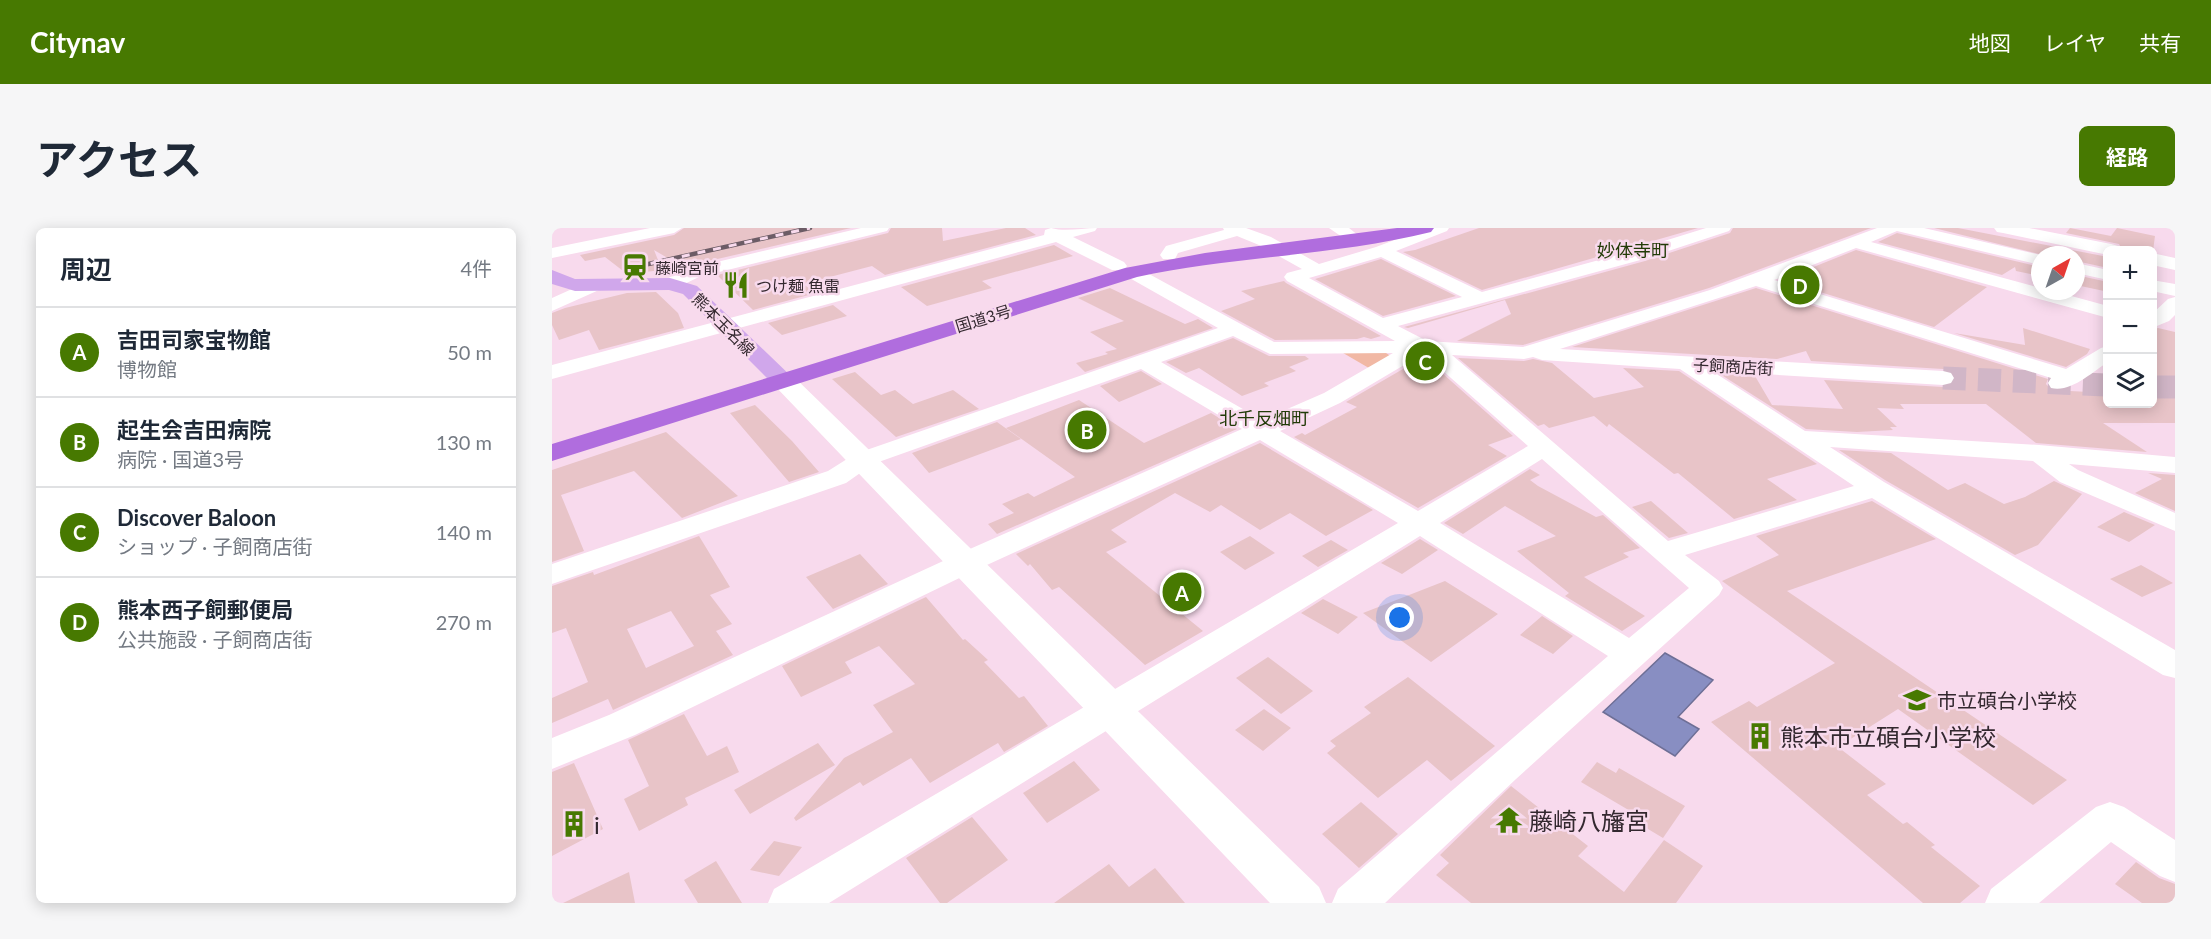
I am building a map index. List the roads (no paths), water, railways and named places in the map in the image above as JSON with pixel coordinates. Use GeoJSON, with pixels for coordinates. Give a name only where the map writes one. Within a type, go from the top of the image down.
{"type":"FeatureCollection","features":[{"type":"Feature","properties":{"kind":"highway","name":"国道3号"},"geometry":{"type":"LineString","coordinates":[[1125,269],[1344,232],[1406,228]]}},
{"type":"Feature","properties":{"kind":"highway","name":"国道3号"},"geometry":{"type":"LineString","coordinates":[[552,438],[777,375],[1169,255],[1272,245],[1324,245],[1425,228]]}},
{"type":"Feature","properties":{"kind":"highway","name":"国道3号"},"geometry":{"type":"LineString","coordinates":[[552,453],[777,375]]}},
{"type":"Feature","properties":{"kind":"main road","name":"熊本玉名線"},"geometry":{"type":"LineString","coordinates":[[552,276],[562,282],[592,286],[670,284],[690,290],[777,375]]}},
{"type":"Feature","properties":{"kind":"street"},"geometry":{"type":"LineString","coordinates":[[552,253],[674,228]]}},
{"type":"Feature","properties":{"kind":"street"},"geometry":{"type":"LineString","coordinates":[[670,284],[693,273],[881,228]]}},
{"type":"Feature","properties":{"kind":"street","name":"子飼商店街"},"geometry":{"type":"LineString","coordinates":[[1040,228],[1125,269],[1270,348],[1419,347],[1943,378]]}},
{"type":"Feature","properties":{"kind":"street"},"geometry":{"type":"LineString","coordinates":[[552,372],[1089,228]]}},
{"type":"Feature","properties":{"kind":"street"},"geometry":{"type":"LineString","coordinates":[[1354,903],[1502,768],[1708,588],[1663,552],[1442,357],[1419,347],[1383,324],[1293,277],[1382,251],[1441,228]]}},
{"type":"Feature","properties":{"kind":"street"},"geometry":{"type":"LineString","coordinates":[[1383,324],[1638,255],[1723,228]]}},
{"type":"Feature","properties":{"kind":"street"},"geometry":{"type":"LineString","coordinates":[[1524,353],[1691,302],[1755,280],[1858,235],[1891,228]]}},
{"type":"Feature","properties":{"kind":"street"},"geometry":{"type":"LineString","coordinates":[[1903,228],[2031,258]]}},
{"type":"Feature","properties":{"kind":"street"},"geometry":{"type":"LineString","coordinates":[[2003,228],[2103,248]]}},
{"type":"Feature","properties":{"kind":"street"},"geometry":{"type":"LineString","coordinates":[[1169,255],[1172,250],[1234,230],[1272,245],[1317,270]]}},
{"type":"Feature","properties":{"kind":"street"},"geometry":{"type":"LineString","coordinates":[[1858,235],[2103,310]]}},
{"type":"Feature","properties":{"kind":"street"},"geometry":{"type":"LineString","coordinates":[[1382,251],[1480,298]]}},
{"type":"Feature","properties":{"kind":"street"},"geometry":{"type":"LineString","coordinates":[[2157,260],[2175,264]]}},
{"type":"Feature","properties":{"kind":"street"},"geometry":{"type":"LineString","coordinates":[[2085,270],[2103,274]]}},
{"type":"Feature","properties":{"kind":"street"},"geometry":{"type":"LineString","coordinates":[[1755,280],[2064,380],[2105,354]]}},
{"type":"Feature","properties":{"kind":"street"},"geometry":{"type":"LineString","coordinates":[[552,305],[592,286]]}},
{"type":"Feature","properties":{"kind":"street"},"geometry":{"type":"LineString","coordinates":[[552,574],[837,477],[864,459],[1234,329]]}},
{"type":"Feature","properties":{"kind":"street"},"geometry":{"type":"LineString","coordinates":[[1326,347],[1373,374]]}},
{"type":"Feature","properties":{"kind":"street"},"geometry":{"type":"LineString","coordinates":[[552,754],[622,725],[965,563],[1332,398],[1419,347]]}},
{"type":"Feature","properties":{"kind":"street"},"geometry":{"type":"LineString","coordinates":[[1142,360],[1419,523],[1631,655]]}},
{"type":"Feature","properties":{"kind":"street"},"geometry":{"type":"LineString","coordinates":[[1687,364],[1875,488],[2175,666]]}},
{"type":"Feature","properties":{"kind":"street"},"geometry":{"type":"LineString","coordinates":[[777,375],[864,459],[1302,903]]}},
{"type":"Feature","properties":{"kind":"street"},"geometry":{"type":"LineString","coordinates":[[1800,438],[2039,453],[2175,465]]}},
{"type":"Feature","properties":{"kind":"street"},"geometry":{"type":"LineString","coordinates":[[790,903],[1545,447]]}},
{"type":"Feature","properties":{"kind":"street"},"geometry":{"type":"LineString","coordinates":[[2039,453],[2068,476],[2175,523]]}},
{"type":"Feature","properties":{"kind":"street"},"geometry":{"type":"LineString","coordinates":[[1663,552],[1875,488]]}},
{"type":"Feature","properties":{"kind":"street"},"geometry":{"type":"LineString","coordinates":[[2007,903],[2110,819],[2175,863]]}},
{"type":"Feature","properties":{"kind":"water"},"geometry":{"type":"Polygon","coordinates":[[[1665,653],[1713,680],[1678,717],[1699,729],[1675,756],[1603,712],[1665,653]]]}},
{"type":"Feature","properties":{"kind":"tunnel"},"geometry":{"type":"LineString","coordinates":[[1943,378],[2103,385]]}},
{"type":"Feature","properties":{"kind":"tunnel"},"geometry":{"type":"LineString","coordinates":[[2157,387],[2175,387]]}},
{"type":"Feature","properties":{"kind":"railway"},"geometry":{"type":"LineString","coordinates":[[635,267],[810,228]]}},
{"type":"Feature","properties":{"kind":"place","name":"藤崎宮前"},"geometry":{"type":"Point","coordinates":[635,267]}},
{"type":"Feature","properties":{"kind":"place","name":"つけ麺 魚雷"},"geometry":{"type":"Point","coordinates":[736,285]}},
{"type":"Feature","properties":{"kind":"place","name":"熊本西子飼郵便局"},"geometry":{"type":"Point","coordinates":[1800,285]}},
{"type":"Feature","properties":{"kind":"place","name":"Discover Baloon"},"geometry":{"type":"Point","coordinates":[1425,361]}},
{"type":"Feature","properties":{"kind":"place","name":"起生会吉田病院"},"geometry":{"type":"Point","coordinates":[1087,430]}},
{"type":"Feature","properties":{"kind":"place","name":"吉田司家宝物館"},"geometry":{"type":"Point","coordinates":[1182,592]}},
{"type":"Feature","properties":{"kind":"place","name":"市立碩台小学校"},"geometry":{"type":"Point","coordinates":[1917,700]}},
{"type":"Feature","properties":{"kind":"place","name":"熊本市立碩台小学校"},"geometry":{"type":"Point","coordinates":[1760,736]}},
{"type":"Feature","properties":{"kind":"place","name":"藤崎八旛宮"},"geometry":{"type":"Point","coordinates":[1509,820]}},
{"type":"Feature","properties":{"kind":"place","name":"i"},"geometry":{"type":"Point","coordinates":[574,824]}},
{"type":"Feature","properties":{"kind":"district","name":"妙体寺町"},"geometry":{"type":"Point","coordinates":[1633,250]}},
{"type":"Feature","properties":{"kind":"district","name":"北千反畑町"},"geometry":{"type":"Point","coordinates":[1264,418]}}]}
